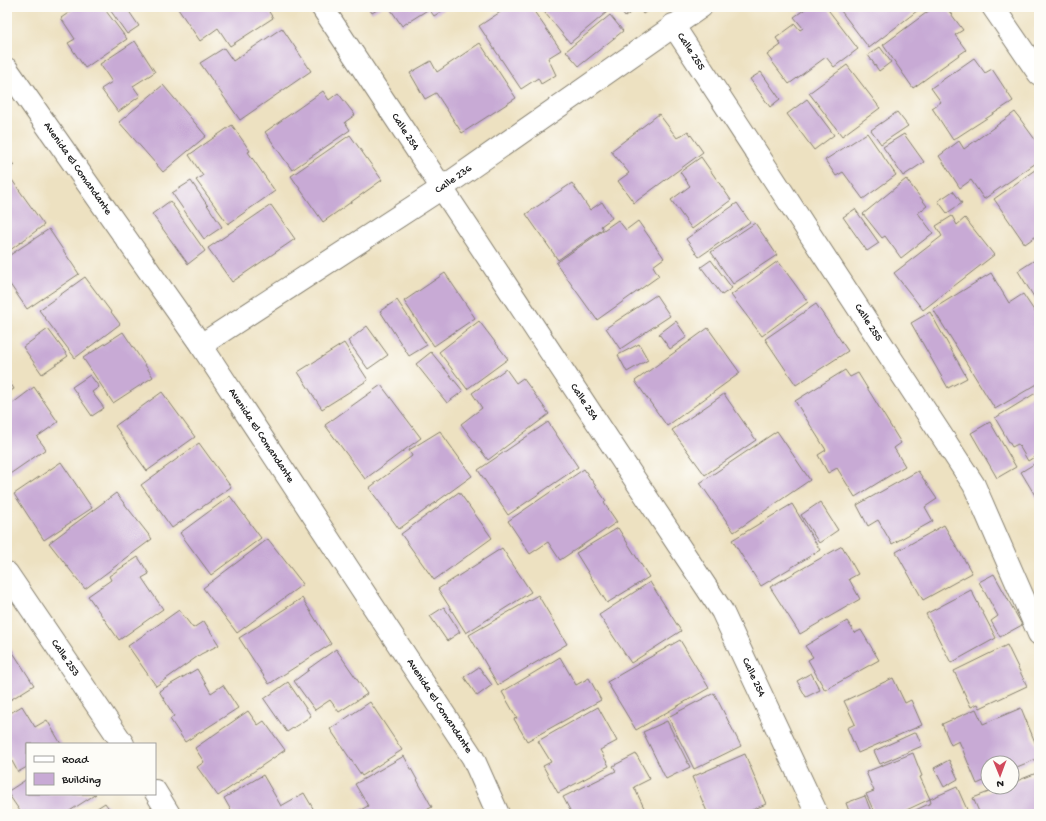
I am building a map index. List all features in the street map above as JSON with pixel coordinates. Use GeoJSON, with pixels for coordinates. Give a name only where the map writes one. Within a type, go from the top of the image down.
{"type":"FeatureCollection","features":[{"type":"Feature","properties":{"kind":"street","name":"Calle 254"},"geometry":{"type":"LineString","coordinates":[[322,7],[722,611],[817,814]]}},
{"type":"Feature","properties":{"kind":"street","name":"Calle 236"},"geometry":{"type":"LineString","coordinates":[[201,345],[442,188],[673,25],[702,7]]}},
{"type":"Feature","properties":{"kind":"street"},"geometry":{"type":"LineString","coordinates":[[993,7],[1039,74]]}},
{"type":"Feature","properties":{"kind":"street","name":"Calle 255"},"geometry":{"type":"LineString","coordinates":[[673,25],[974,485],[1039,634]]}},
{"type":"Feature","properties":{"kind":"street","name":"Avenida El Comandante"},"geometry":{"type":"LineString","coordinates":[[7,69],[201,345],[473,758],[498,814]]}},
{"type":"Feature","properties":{"kind":"street","name":"Calle 253"},"geometry":{"type":"LineString","coordinates":[[7,573],[122,743]]}},
{"type":"Feature","properties":{"kind":"street"},"geometry":{"type":"LineString","coordinates":[[156,793],[169,814]]}},
{"type":"Feature","properties":{"kind":"building"},"geometry":{"type":"Polygon","coordinates":[[[77,7],[103,7],[127,39],[85,68],[68,43],[75,39],[61,18],[77,7]]]}},
{"type":"Feature","properties":{"kind":"building"},"geometry":{"type":"Polygon","coordinates":[[[108,7],[126,7],[139,26],[127,34],[108,7]]]}},
{"type":"Feature","properties":{"kind":"building"},"geometry":{"type":"Polygon","coordinates":[[[180,7],[266,7],[273,18],[230,46],[218,28],[200,41],[178,9],[180,7]]]}},
{"type":"Feature","properties":{"kind":"building"},"geometry":{"type":"Polygon","coordinates":[[[368,7],[382,7],[372,13],[368,7]]]}},
{"type":"Feature","properties":{"kind":"building"},"geometry":{"type":"Polygon","coordinates":[[[389,7],[448,7],[434,16],[429,9],[402,26],[389,7]]]}},
{"type":"Feature","properties":{"kind":"building"},"geometry":{"type":"Polygon","coordinates":[[[508,7],[531,7],[561,50],[548,58],[556,75],[541,84],[538,78],[521,89],[479,26],[508,7]]]}},
{"type":"Feature","properties":{"kind":"building"},"geometry":{"type":"Polygon","coordinates":[[[540,7],[603,7],[607,12],[570,43],[540,7]]]}},
{"type":"Feature","properties":{"kind":"building"},"geometry":{"type":"Polygon","coordinates":[[[618,7],[638,7],[625,17],[618,7]]]}},
{"type":"Feature","properties":{"kind":"building"},"geometry":{"type":"Polygon","coordinates":[[[638,7],[653,7],[643,14],[638,7]]]}},
{"type":"Feature","properties":{"kind":"building"},"geometry":{"type":"Polygon","coordinates":[[[808,7],[826,7],[858,49],[834,67],[826,57],[789,84],[767,55],[781,45],[776,38],[795,24],[800,30],[803,28],[794,17],[808,7]]]}},
{"type":"Feature","properties":{"kind":"building"},"geometry":{"type":"Polygon","coordinates":[[[838,7],[922,7],[869,48],[838,7]]]}},
{"type":"Feature","properties":{"kind":"building"},"geometry":{"type":"Polygon","coordinates":[[[934,7],[946,7],[963,30],[955,35],[966,50],[913,88],[883,45],[934,7]]]}},
{"type":"Feature","properties":{"kind":"building"},"geometry":{"type":"Polygon","coordinates":[[[610,15],[623,31],[579,66],[566,51],[610,15]]]}},
{"type":"Feature","properties":{"kind":"building"},"geometry":{"type":"Polygon","coordinates":[[[282,28],[311,71],[240,120],[200,63],[224,48],[233,61],[282,28]]]}},
{"type":"Feature","properties":{"kind":"building"},"geometry":{"type":"Polygon","coordinates":[[[135,41],[155,72],[133,86],[140,96],[118,112],[101,89],[112,82],[100,64],[135,41]]]}},
{"type":"Feature","properties":{"kind":"building"},"geometry":{"type":"Polygon","coordinates":[[[480,43],[516,98],[462,133],[436,93],[425,99],[410,73],[431,61],[437,72],[480,43]]]}},
{"type":"Feature","properties":{"kind":"building"},"geometry":{"type":"Polygon","coordinates":[[[880,47],[891,62],[879,71],[868,55],[880,47]]]}},
{"type":"Feature","properties":{"kind":"building"},"geometry":{"type":"Polygon","coordinates":[[[974,58],[985,73],[992,69],[1013,101],[953,140],[932,108],[941,102],[931,88],[974,58]]]}},
{"type":"Feature","properties":{"kind":"building"},"geometry":{"type":"Polygon","coordinates":[[[847,65],[880,108],[842,136],[809,93],[847,65]]]}},
{"type":"Feature","properties":{"kind":"building"},"geometry":{"type":"Polygon","coordinates":[[[761,72],[780,99],[770,107],[750,79],[761,72]]]}},
{"type":"Feature","properties":{"kind":"building"},"geometry":{"type":"Polygon","coordinates":[[[163,85],[206,136],[163,172],[119,122],[163,85]]]}},
{"type":"Feature","properties":{"kind":"building"},"geometry":{"type":"Polygon","coordinates":[[[323,91],[329,100],[338,93],[355,115],[345,122],[350,130],[292,170],[265,132],[323,91]]]}},
{"type":"Feature","properties":{"kind":"building"},"geometry":{"type":"Polygon","coordinates":[[[807,99],[834,135],[814,150],[787,114],[807,99]]]}},
{"type":"Feature","properties":{"kind":"building"},"geometry":{"type":"Polygon","coordinates":[[[897,112],[908,126],[881,144],[871,130],[897,112]]]}},
{"type":"Feature","properties":{"kind":"building"},"geometry":{"type":"Polygon","coordinates":[[[1015,112],[1039,145],[1039,161],[984,199],[971,180],[960,188],[939,156],[959,141],[964,149],[1015,112]]]}},
{"type":"Feature","properties":{"kind":"building"},"geometry":{"type":"Polygon","coordinates":[[[659,114],[677,138],[688,131],[703,152],[634,203],[618,181],[629,173],[611,151],[659,114]]]}},
{"type":"Feature","properties":{"kind":"building"},"geometry":{"type":"Polygon","coordinates":[[[232,125],[250,151],[248,152],[275,191],[228,224],[196,180],[203,176],[189,155],[232,125]]]}},
{"type":"Feature","properties":{"kind":"building"},"geometry":{"type":"Polygon","coordinates":[[[867,133],[896,175],[863,199],[843,172],[836,176],[825,160],[867,133]]]}},
{"type":"Feature","properties":{"kind":"building"},"geometry":{"type":"Polygon","coordinates":[[[904,134],[924,162],[903,176],[883,147],[904,134]]]}},
{"type":"Feature","properties":{"kind":"building"},"geometry":{"type":"Polygon","coordinates":[[[350,135],[382,180],[323,222],[291,176],[350,135]]]}},
{"type":"Feature","properties":{"kind":"building"},"geometry":{"type":"Polygon","coordinates":[[[7,157],[14,165],[7,171],[7,157]]]}},
{"type":"Feature","properties":{"kind":"building"},"geometry":{"type":"Polygon","coordinates":[[[701,157],[731,200],[692,229],[671,200],[690,186],[680,172],[701,157]]]}},
{"type":"Feature","properties":{"kind":"building"},"geometry":{"type":"Polygon","coordinates":[[[1039,167],[1039,234],[1025,244],[994,199],[1039,167]]]}},
{"type":"Feature","properties":{"kind":"building"},"geometry":{"type":"Polygon","coordinates":[[[906,179],[927,206],[918,213],[933,233],[901,258],[885,236],[882,238],[863,214],[906,179]]]}},
{"type":"Feature","properties":{"kind":"building"},"geometry":{"type":"Polygon","coordinates":[[[12,180],[44,225],[9,251],[7,248],[7,184],[12,180]]]}},
{"type":"Feature","properties":{"kind":"building"},"geometry":{"type":"Polygon","coordinates":[[[191,181],[222,227],[204,239],[172,193],[191,181]]]}},
{"type":"Feature","properties":{"kind":"building"},"geometry":{"type":"Polygon","coordinates":[[[572,183],[590,210],[602,202],[612,218],[601,226],[603,229],[558,260],[526,214],[572,183]]]}},
{"type":"Feature","properties":{"kind":"building"},"geometry":{"type":"Polygon","coordinates":[[[953,191],[962,203],[947,213],[938,201],[953,191]]]}},
{"type":"Feature","properties":{"kind":"building"},"geometry":{"type":"Polygon","coordinates":[[[170,201],[205,251],[188,264],[152,214],[170,201]]]}},
{"type":"Feature","properties":{"kind":"building"},"geometry":{"type":"Polygon","coordinates":[[[737,203],[750,222],[699,257],[686,239],[737,203]]]}},
{"type":"Feature","properties":{"kind":"building"},"geometry":{"type":"Polygon","coordinates":[[[271,205],[295,239],[232,282],[208,248],[271,205]]]}},
{"type":"Feature","properties":{"kind":"building"},"geometry":{"type":"Polygon","coordinates":[[[855,209],[879,243],[867,251],[843,217],[855,209]]]}},
{"type":"Feature","properties":{"kind":"building"},"geometry":{"type":"Polygon","coordinates":[[[952,216],[957,225],[965,218],[994,255],[923,310],[894,273],[942,236],[936,226],[952,216]]]}},
{"type":"Feature","properties":{"kind":"building"},"geometry":{"type":"Polygon","coordinates":[[[618,220],[626,230],[638,221],[664,258],[653,266],[659,276],[597,320],[556,263],[618,220]]]}},
{"type":"Feature","properties":{"kind":"building"},"geometry":{"type":"Polygon","coordinates":[[[755,223],[777,255],[733,284],[711,252],[755,223]]]}},
{"type":"Feature","properties":{"kind":"building"},"geometry":{"type":"Polygon","coordinates":[[[49,229],[79,274],[27,309],[7,280],[7,257],[49,229]]]}},
{"type":"Feature","properties":{"kind":"building"},"geometry":{"type":"Polygon","coordinates":[[[1038,258],[1039,260],[1039,305],[1018,271],[1038,258]]]}},
{"type":"Feature","properties":{"kind":"building"},"geometry":{"type":"Polygon","coordinates":[[[711,260],[732,288],[722,295],[701,267],[711,260]]]}},
{"type":"Feature","properties":{"kind":"building"},"geometry":{"type":"Polygon","coordinates":[[[778,261],[808,302],[762,336],[731,295],[778,261]]]}},
{"type":"Feature","properties":{"kind":"building"},"geometry":{"type":"Polygon","coordinates":[[[445,273],[475,318],[434,346],[404,301],[445,273]]]}},
{"type":"Feature","properties":{"kind":"building"},"geometry":{"type":"Polygon","coordinates":[[[991,273],[1009,303],[1023,294],[1039,318],[1039,330],[1037,331],[1039,334],[1039,383],[995,409],[933,309],[991,273]]]}},
{"type":"Feature","properties":{"kind":"building"},"geometry":{"type":"Polygon","coordinates":[[[85,277],[120,324],[75,358],[39,310],[85,277]]]}},
{"type":"Feature","properties":{"kind":"building"},"geometry":{"type":"Polygon","coordinates":[[[656,295],[670,316],[620,349],[606,328],[656,295]]]}},
{"type":"Feature","properties":{"kind":"building"},"geometry":{"type":"Polygon","coordinates":[[[397,300],[427,345],[409,356],[380,311],[397,300]]]}},
{"type":"Feature","properties":{"kind":"building"},"geometry":{"type":"Polygon","coordinates":[[[816,304],[848,351],[796,385],[765,339],[816,304]]]}},
{"type":"Feature","properties":{"kind":"building"},"geometry":{"type":"Polygon","coordinates":[[[930,312],[967,378],[948,388],[911,323],[930,312]]]}},
{"type":"Feature","properties":{"kind":"building"},"geometry":{"type":"Polygon","coordinates":[[[479,321],[508,359],[467,389],[439,352],[479,321]]]}},
{"type":"Feature","properties":{"kind":"building"},"geometry":{"type":"Polygon","coordinates":[[[676,321],[687,337],[670,349],[659,334],[676,321]]]}},
{"type":"Feature","properties":{"kind":"building"},"geometry":{"type":"Polygon","coordinates":[[[367,326],[388,355],[368,369],[348,341],[367,326]]]}},
{"type":"Feature","properties":{"kind":"building"},"geometry":{"type":"Polygon","coordinates":[[[708,328],[740,373],[667,426],[635,381],[708,328]]]}},
{"type":"Feature","properties":{"kind":"building"},"geometry":{"type":"Polygon","coordinates":[[[48,329],[68,356],[42,374],[23,347],[48,329]]]}},
{"type":"Feature","properties":{"kind":"building"},"geometry":{"type":"Polygon","coordinates":[[[123,332],[153,377],[113,403],[83,358],[123,332]]]}},
{"type":"Feature","properties":{"kind":"building"},"geometry":{"type":"Polygon","coordinates":[[[344,343],[368,380],[322,409],[298,372],[344,343]]]}},
{"type":"Feature","properties":{"kind":"building"},"geometry":{"type":"Polygon","coordinates":[[[639,344],[648,360],[627,372],[618,355],[639,344]]]}},
{"type":"Feature","properties":{"kind":"building"},"geometry":{"type":"Polygon","coordinates":[[[431,352],[463,391],[447,403],[416,364],[431,352]]]}},
{"type":"Feature","properties":{"kind":"building"},"geometry":{"type":"Polygon","coordinates":[[[506,369],[516,383],[523,378],[549,414],[488,460],[461,424],[482,408],[472,393],[506,369]]]}},
{"type":"Feature","properties":{"kind":"building"},"geometry":{"type":"Polygon","coordinates":[[[845,370],[850,377],[858,373],[901,443],[894,448],[905,466],[855,497],[837,468],[828,473],[818,455],[826,450],[795,401],[845,370]]]}},
{"type":"Feature","properties":{"kind":"building"},"geometry":{"type":"Polygon","coordinates":[[[90,375],[99,387],[92,392],[104,408],[92,416],[72,387],[90,375]]]}},
{"type":"Feature","properties":{"kind":"building"},"geometry":{"type":"Polygon","coordinates":[[[7,377],[14,389],[7,393],[7,377]]]}},
{"type":"Feature","properties":{"kind":"building"},"geometry":{"type":"Polygon","coordinates":[[[381,385],[421,438],[365,479],[325,425],[381,385]]]}},
{"type":"Feature","properties":{"kind":"building"},"geometry":{"type":"Polygon","coordinates":[[[34,387],[58,422],[37,437],[46,449],[7,476],[7,402],[10,399],[13,403],[34,387]]]}},
{"type":"Feature","properties":{"kind":"building"},"geometry":{"type":"Polygon","coordinates":[[[1039,391],[1039,454],[1028,461],[1018,444],[1012,447],[995,418],[1039,391]]]}},
{"type":"Feature","properties":{"kind":"building"},"geometry":{"type":"Polygon","coordinates":[[[162,392],[195,437],[147,471],[115,426],[162,392]]]}},
{"type":"Feature","properties":{"kind":"building"},"geometry":{"type":"Polygon","coordinates":[[[724,394],[756,440],[705,475],[672,430],[724,394]]]}},
{"type":"Feature","properties":{"kind":"building"},"geometry":{"type":"Polygon","coordinates":[[[548,422],[578,467],[508,515],[478,470],[548,422]]]}},
{"type":"Feature","properties":{"kind":"building"},"geometry":{"type":"Polygon","coordinates":[[[990,422],[1016,467],[997,478],[971,433],[990,422]]]}},
{"type":"Feature","properties":{"kind":"building"},"geometry":{"type":"Polygon","coordinates":[[[440,431],[472,476],[399,529],[369,488],[412,456],[409,450],[440,431]]]}},
{"type":"Feature","properties":{"kind":"building"},"geometry":{"type":"Polygon","coordinates":[[[777,431],[810,480],[734,532],[700,483],[777,431]]]}},
{"type":"Feature","properties":{"kind":"building"},"geometry":{"type":"Polygon","coordinates":[[[199,443],[231,487],[172,528],[141,485],[199,443]]]}},
{"type":"Feature","properties":{"kind":"building"},"geometry":{"type":"Polygon","coordinates":[[[1039,461],[1039,502],[1021,472],[1039,461]]]}},
{"type":"Feature","properties":{"kind":"building"},"geometry":{"type":"Polygon","coordinates":[[[61,462],[92,508],[44,540],[14,494],[61,462]]]}},
{"type":"Feature","properties":{"kind":"building"},"geometry":{"type":"Polygon","coordinates":[[[584,469],[606,501],[604,503],[617,522],[560,560],[548,542],[530,554],[508,521],[584,469]]]}},
{"type":"Feature","properties":{"kind":"building"},"geometry":{"type":"Polygon","coordinates":[[[918,471],[937,499],[925,507],[933,521],[892,544],[878,520],[868,526],[857,505],[918,471]]]}},
{"type":"Feature","properties":{"kind":"building"},"geometry":{"type":"Polygon","coordinates":[[[459,492],[492,538],[434,580],[401,534],[459,492]]]}},
{"type":"Feature","properties":{"kind":"building"},"geometry":{"type":"Polygon","coordinates":[[[116,493],[152,539],[85,589],[49,543],[116,493]]]}},
{"type":"Feature","properties":{"kind":"building"},"geometry":{"type":"Polygon","coordinates":[[[230,496],[261,538],[211,575],[180,533],[230,496]]]}},
{"type":"Feature","properties":{"kind":"building"},"geometry":{"type":"Polygon","coordinates":[[[820,502],[838,530],[819,543],[801,515],[820,502]]]}},
{"type":"Feature","properties":{"kind":"building"},"geometry":{"type":"Polygon","coordinates":[[[792,504],[820,550],[761,586],[732,540],[792,504]]]}},
{"type":"Feature","properties":{"kind":"building"},"geometry":{"type":"Polygon","coordinates":[[[944,525],[972,573],[923,600],[896,552],[944,525]]]}},
{"type":"Feature","properties":{"kind":"building"},"geometry":{"type":"Polygon","coordinates":[[[618,528],[649,577],[607,603],[576,553],[618,528]]]}},
{"type":"Feature","properties":{"kind":"building"},"geometry":{"type":"Polygon","coordinates":[[[268,539],[303,584],[237,633],[203,588],[268,539]]]}},
{"type":"Feature","properties":{"kind":"building"},"geometry":{"type":"Polygon","coordinates":[[[842,546],[858,574],[849,579],[860,599],[800,634],[770,587],[842,546]]]}},
{"type":"Feature","properties":{"kind":"building"},"geometry":{"type":"Polygon","coordinates":[[[502,548],[531,592],[466,633],[438,589],[502,548]]]}},
{"type":"Feature","properties":{"kind":"building"},"geometry":{"type":"Polygon","coordinates":[[[138,557],[149,574],[142,578],[163,609],[119,640],[88,596],[111,580],[109,576],[138,557]]]}},
{"type":"Feature","properties":{"kind":"building"},"geometry":{"type":"Polygon","coordinates":[[[994,574],[1022,625],[1000,637],[991,621],[998,616],[979,582],[994,574]]]}},
{"type":"Feature","properties":{"kind":"building"},"geometry":{"type":"Polygon","coordinates":[[[650,582],[681,631],[631,663],[599,615],[650,582]]]}},
{"type":"Feature","properties":{"kind":"building"},"geometry":{"type":"Polygon","coordinates":[[[971,590],[996,638],[951,663],[926,614],[971,590]]]}},
{"type":"Feature","properties":{"kind":"building"},"geometry":{"type":"Polygon","coordinates":[[[538,595],[567,644],[498,685],[469,635],[538,595]]]}},
{"type":"Feature","properties":{"kind":"building"},"geometry":{"type":"Polygon","coordinates":[[[302,598],[331,644],[269,684],[239,638],[302,598]]]}},
{"type":"Feature","properties":{"kind":"building"},"geometry":{"type":"Polygon","coordinates":[[[444,607],[460,632],[447,641],[430,616],[444,607]]]}},
{"type":"Feature","properties":{"kind":"building"},"geometry":{"type":"Polygon","coordinates":[[[179,610],[193,628],[204,621],[219,645],[201,654],[156,686],[128,646],[179,610]]]}},
{"type":"Feature","properties":{"kind":"building"},"geometry":{"type":"Polygon","coordinates":[[[847,621],[855,633],[861,630],[879,660],[825,690],[808,660],[813,657],[805,646],[847,621]]]}},
{"type":"Feature","properties":{"kind":"building"},"geometry":{"type":"Polygon","coordinates":[[[680,640],[709,688],[636,730],[607,682],[680,640]]]}},
{"type":"Feature","properties":{"kind":"building"},"geometry":{"type":"Polygon","coordinates":[[[7,643],[34,685],[7,702],[7,643]]]}},
{"type":"Feature","properties":{"kind":"building"},"geometry":{"type":"Polygon","coordinates":[[[1007,645],[1027,686],[980,708],[978,704],[971,707],[954,671],[1007,645]]]}},
{"type":"Feature","properties":{"kind":"building"},"geometry":{"type":"Polygon","coordinates":[[[336,649],[367,694],[339,712],[330,700],[315,710],[294,681],[336,649]]]}},
{"type":"Feature","properties":{"kind":"building"},"geometry":{"type":"Polygon","coordinates":[[[560,657],[576,685],[589,678],[601,700],[527,741],[514,719],[517,718],[502,692],[560,657]]]}},
{"type":"Feature","properties":{"kind":"building"},"geometry":{"type":"Polygon","coordinates":[[[479,667],[492,685],[477,696],[464,677],[479,667]]]}},
{"type":"Feature","properties":{"kind":"building"},"geometry":{"type":"Polygon","coordinates":[[[197,669],[211,693],[223,685],[238,708],[185,742],[170,719],[174,716],[159,691],[197,669]]]}},
{"type":"Feature","properties":{"kind":"building"},"geometry":{"type":"Polygon","coordinates":[[[811,673],[820,690],[806,697],[797,681],[811,673]]]}},
{"type":"Feature","properties":{"kind":"building"},"geometry":{"type":"Polygon","coordinates":[[[893,678],[905,703],[911,700],[922,725],[858,753],[847,728],[855,724],[844,701],[893,678]]]}},
{"type":"Feature","properties":{"kind":"building"},"geometry":{"type":"Polygon","coordinates":[[[288,682],[311,716],[287,732],[264,699],[288,682]]]}},
{"type":"Feature","properties":{"kind":"building"},"geometry":{"type":"Polygon","coordinates":[[[714,693],[741,746],[694,769],[668,717],[714,693]]]}},
{"type":"Feature","properties":{"kind":"building"},"geometry":{"type":"Polygon","coordinates":[[[370,702],[402,750],[362,776],[330,729],[370,702]]]}},
{"type":"Feature","properties":{"kind":"building"},"geometry":{"type":"Polygon","coordinates":[[[22,706],[35,727],[47,720],[60,743],[26,743],[26,768],[18,772],[7,752],[7,715],[22,706]]]}},
{"type":"Feature","properties":{"kind":"building"},"geometry":{"type":"Polygon","coordinates":[[[598,707],[617,741],[600,750],[609,766],[558,793],[543,766],[551,762],[538,741],[598,707]]]}},
{"type":"Feature","properties":{"kind":"building"},"geometry":{"type":"Polygon","coordinates":[[[1021,708],[1039,752],[1039,758],[1020,766],[1020,755],[980,755],[980,783],[977,784],[959,741],[951,745],[942,724],[976,709],[983,724],[1021,708]]]}},
{"type":"Feature","properties":{"kind":"building"},"geometry":{"type":"Polygon","coordinates":[[[248,711],[258,725],[264,721],[285,750],[218,796],[197,767],[204,762],[195,748],[248,711]]]}},
{"type":"Feature","properties":{"kind":"building"},"geometry":{"type":"Polygon","coordinates":[[[667,721],[690,767],[666,779],[643,732],[667,721]]]}},
{"type":"Feature","properties":{"kind":"building"},"geometry":{"type":"Polygon","coordinates":[[[916,732],[922,746],[880,764],[874,751],[916,732]]]}},
{"type":"Feature","properties":{"kind":"building"},"geometry":{"type":"Polygon","coordinates":[[[913,753],[922,776],[920,777],[930,799],[898,814],[875,814],[866,794],[874,791],[866,772],[913,753]]]}},
{"type":"Feature","properties":{"kind":"building"},"geometry":{"type":"Polygon","coordinates":[[[636,754],[650,779],[634,787],[647,814],[572,814],[563,797],[616,771],[613,766],[636,754]]]}},
{"type":"Feature","properties":{"kind":"building"},"geometry":{"type":"Polygon","coordinates":[[[745,754],[766,804],[743,814],[708,814],[692,777],[745,754]]]}},
{"type":"Feature","properties":{"kind":"building"},"geometry":{"type":"Polygon","coordinates":[[[404,756],[432,807],[419,814],[353,814],[368,806],[355,784],[404,756]]]}},
{"type":"Feature","properties":{"kind":"building"},"geometry":{"type":"Polygon","coordinates":[[[949,760],[958,779],[944,787],[934,768],[949,760]]]}},
{"type":"Feature","properties":{"kind":"building"},"geometry":{"type":"Polygon","coordinates":[[[1039,772],[1039,814],[980,814],[973,798],[981,795],[1020,795],[1020,780],[1039,772]]]}},
{"type":"Feature","properties":{"kind":"building"},"geometry":{"type":"Polygon","coordinates":[[[263,775],[281,806],[304,793],[314,810],[307,814],[233,814],[224,798],[263,775]]]}},
{"type":"Feature","properties":{"kind":"building"},"geometry":{"type":"Polygon","coordinates":[[[26,780],[26,795],[94,795],[65,814],[22,814],[7,792],[26,780]]]}},
{"type":"Feature","properties":{"kind":"building"},"geometry":{"type":"Polygon","coordinates":[[[957,787],[969,814],[907,814],[931,803],[930,799],[957,787]]]}},
{"type":"Feature","properties":{"kind":"building"},"geometry":{"type":"Polygon","coordinates":[[[865,796],[872,814],[850,814],[846,803],[865,796]]]}},
{"type":"Feature","properties":{"kind":"building"},"geometry":{"type":"Polygon","coordinates":[[[105,803],[113,814],[88,814],[105,803]]]}}]}
